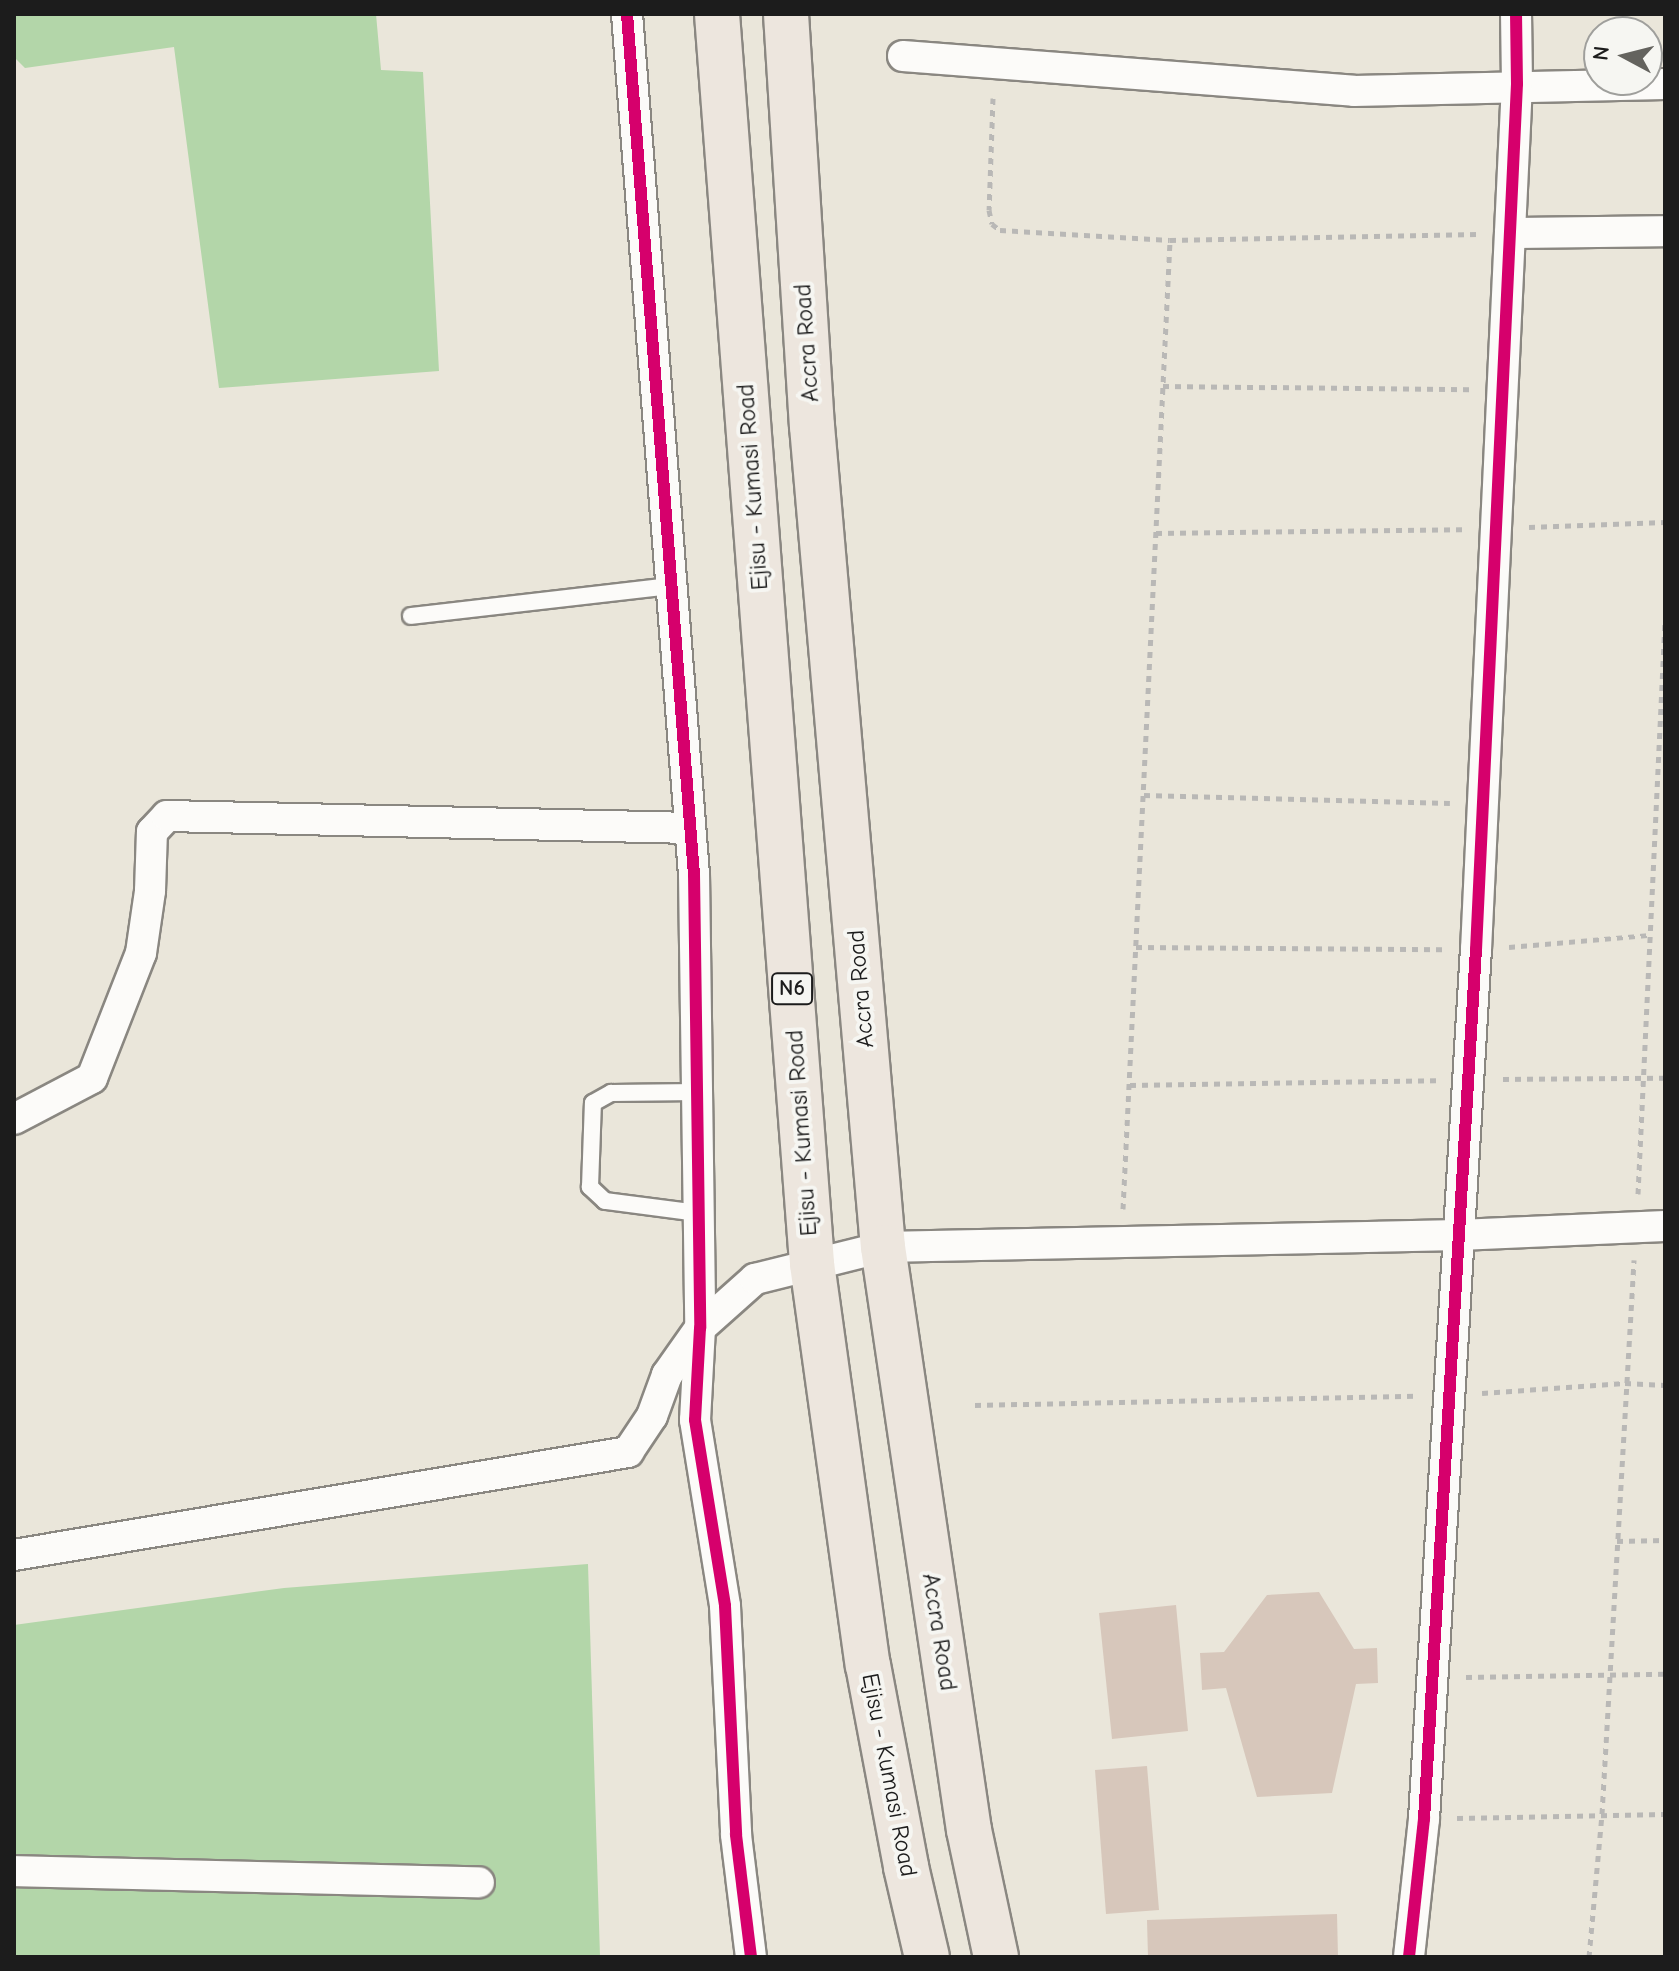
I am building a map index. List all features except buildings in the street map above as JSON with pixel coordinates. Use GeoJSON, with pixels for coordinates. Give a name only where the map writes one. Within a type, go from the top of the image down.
{"type":"FeatureCollection","features":[{"type":"Feature","properties":{"kind":"highway","name":"Ejisu - Kumasi Road"},"geometry":{"type":"LineString","coordinates":[[717,14],[812,1264],[868,1665],[927,1957]]}},
{"type":"Feature","properties":{"kind":"highway","name":"Accra Road"},"geometry":{"type":"LineString","coordinates":[[786,14],[812,426],[883,1247],[969,1830],[996,1957]]}},
{"type":"Feature","properties":{"kind":"street"},"geometry":{"type":"LineString","coordinates":[[627,14],[690,828],[698,1092],[700,1328],[695,1420],[725,1606],[736,1835],[751,1957]]}},
{"type":"Feature","properties":{"kind":"street"},"geometry":{"type":"LineString","coordinates":[[1409,1957],[1424,1819],[1476,950],[1517,84],[1516,14]]}},
{"type":"Feature","properties":{"kind":"street"},"geometry":{"type":"LineString","coordinates":[[903,56],[1354,91],[1517,84],[1665,84]]}},
{"type":"Feature","properties":{"kind":"street"},"geometry":{"type":"LineString","coordinates":[[1510,233],[1665,231]]}},
{"type":"Feature","properties":{"kind":"street"},"geometry":{"type":"LineString","coordinates":[[14,1119],[92,1078],[141,953],[150,891],[152,832],[167,816],[690,828]]}},
{"type":"Feature","properties":{"kind":"street"},"geometry":{"type":"LineString","coordinates":[[14,1555],[628,1452],[652,1416],[667,1375],[700,1328],[755,1279],[883,1247],[1459,1235],[1651,1226]]}},
{"type":"Feature","properties":{"kind":"street"},"geometry":{"type":"LineString","coordinates":[[14,1871],[479,1882]]}},
{"type":"Feature","properties":{"kind":"lane"},"geometry":{"type":"LineString","coordinates":[[411,616],[671,586]]}},
{"type":"Feature","properties":{"kind":"lane"},"geometry":{"type":"LineString","coordinates":[[698,1092],[611,1093],[593,1103],[590,1187],[605,1201],[698,1213]]}},
{"type":"Feature","properties":{"kind":"path"},"geometry":{"type":"LineString","coordinates":[[995,63],[989,210],[992,224],[1000,230],[1170,240],[1510,233]]}},
{"type":"Feature","properties":{"kind":"path"},"geometry":{"type":"LineString","coordinates":[[1122,1242],[1170,240]]}},
{"type":"Feature","properties":{"kind":"path"},"geometry":{"type":"LineString","coordinates":[[1163,386],[1502,389]]}},
{"type":"Feature","properties":{"kind":"path"},"geometry":{"type":"LineString","coordinates":[[1156,533],[1665,522]]}},
{"type":"Feature","properties":{"kind":"path"},"geometry":{"type":"LineString","coordinates":[[1589,1957],[1602,1814],[1625,1383],[1651,1226],[1644,1078],[1665,621]]}},
{"type":"Feature","properties":{"kind":"path"},"geometry":{"type":"LineString","coordinates":[[1144,795],[1481,803]]}},
{"type":"Feature","properties":{"kind":"path"},"geometry":{"type":"LineString","coordinates":[[1136,947],[1476,950],[1650,935]]}},
{"type":"Feature","properties":{"kind":"path"},"geometry":{"type":"LineString","coordinates":[[1130,1085],[1665,1078]]}},
{"type":"Feature","properties":{"kind":"path"},"geometry":{"type":"LineString","coordinates":[[975,1405],[1450,1395],[1625,1383],[1665,1385]]}},
{"type":"Feature","properties":{"kind":"path"},"geometry":{"type":"LineString","coordinates":[[1617,1541],[1665,1540]]}},
{"type":"Feature","properties":{"kind":"path"},"geometry":{"type":"LineString","coordinates":[[1433,1678],[1665,1674]]}},
{"type":"Feature","properties":{"kind":"path"},"geometry":{"type":"LineString","coordinates":[[1424,1819],[1665,1814]]}},
{"type":"Feature","properties":{"kind":"green space"},"geometry":{"type":"Polygon","coordinates":[[[14,14],[376,14],[381,70],[423,72],[439,371],[219,388],[174,47],[25,68],[14,57],[14,14]]]}},
{"type":"Feature","properties":{"kind":"green space"},"geometry":{"type":"Polygon","coordinates":[[[588,1564],[600,1957],[14,1957],[14,1625],[284,1588],[588,1564]]]}},
{"type":"Feature","properties":{"kind":"cycle path"},"geometry":{"type":"LineString","coordinates":[[627,14],[694,874],[700,1328],[695,1420],[725,1606],[736,1835],[751,1957]]}},
{"type":"Feature","properties":{"kind":"cycle path"},"geometry":{"type":"LineString","coordinates":[[1409,1957],[1424,1819],[1476,950],[1517,84],[1516,14]]}}]}
